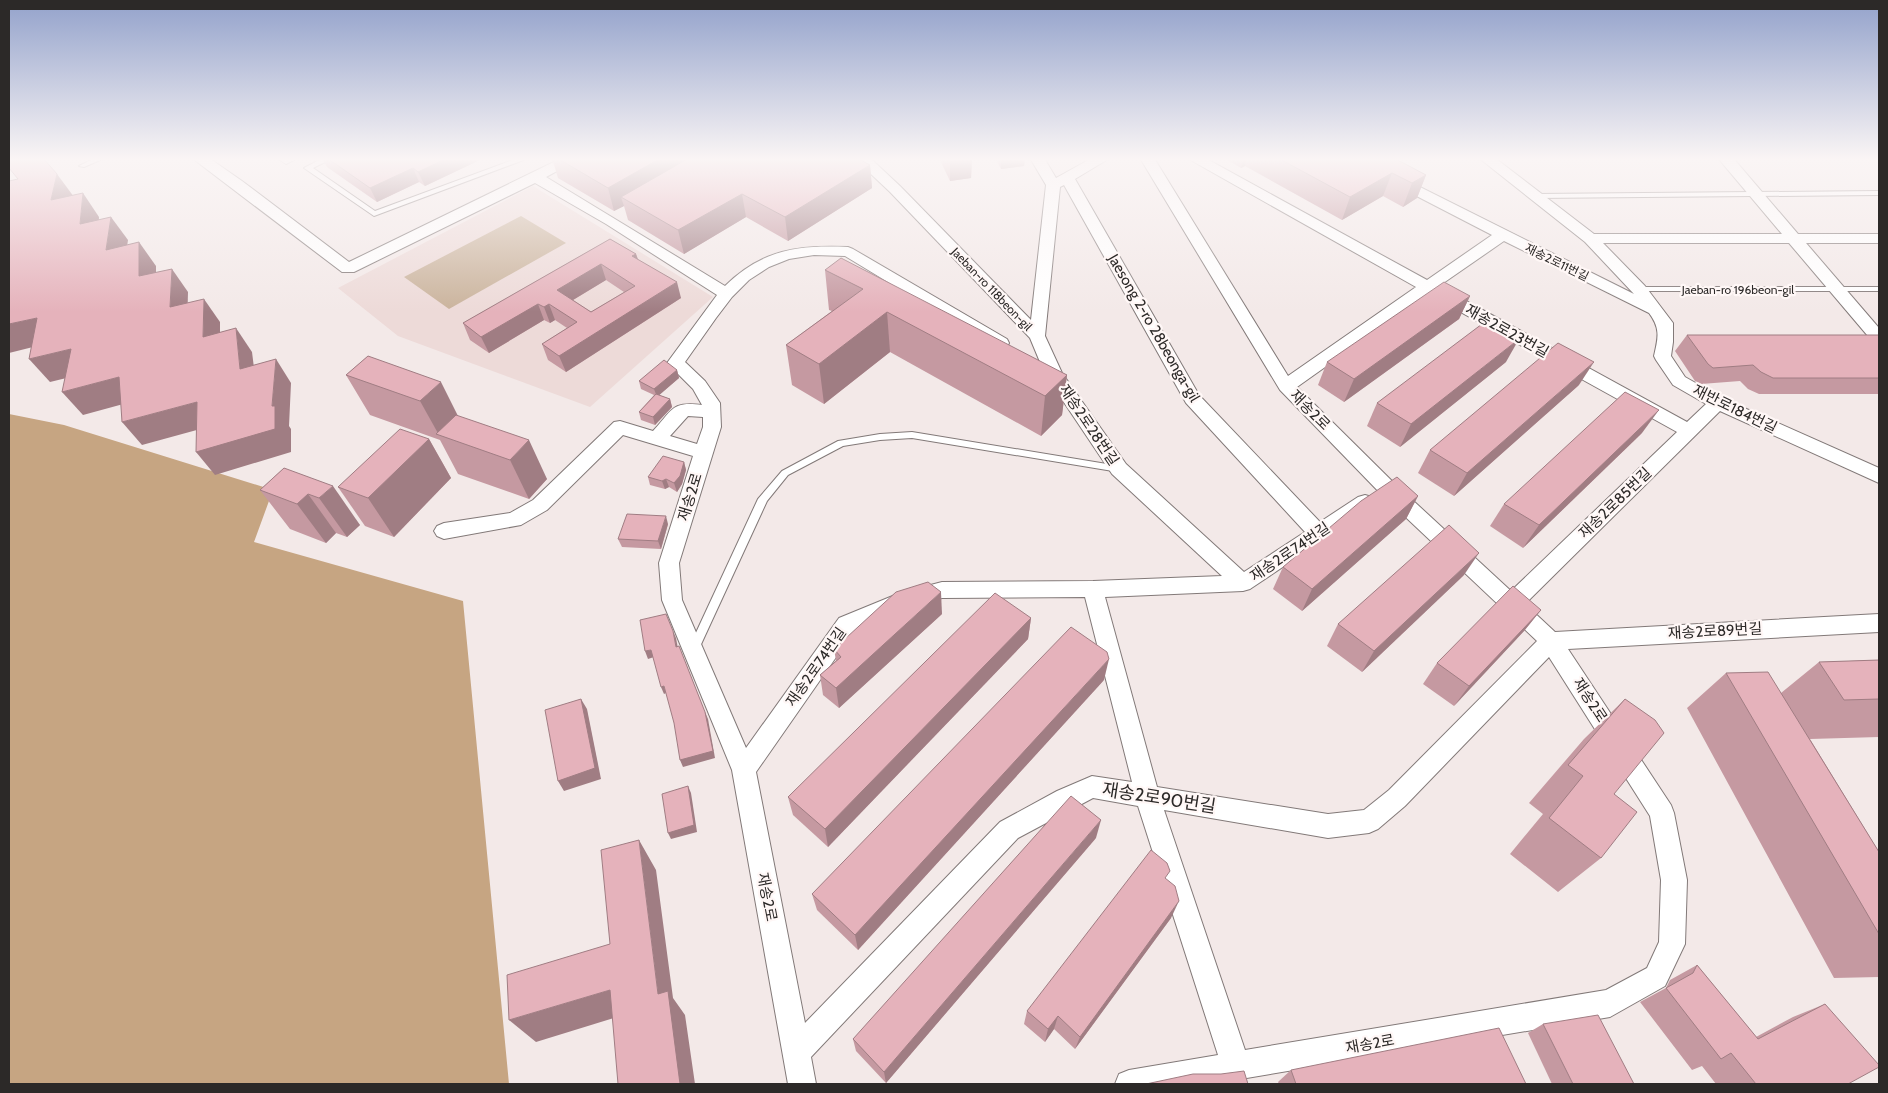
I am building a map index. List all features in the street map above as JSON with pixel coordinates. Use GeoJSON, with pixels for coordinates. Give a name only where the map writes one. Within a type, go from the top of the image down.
{"type":"FeatureCollection","features":[{"type":"Feature","properties":{"kind":"street"},"geometry":{"type":"LineString","coordinates":[[270,209],[348,269],[471,209]]}},
{"type":"Feature","properties":{"kind":"street"},"geometry":{"type":"LineString","coordinates":[[591,209],[726,294]]}},
{"type":"Feature","properties":{"kind":"street","name":"Jaeban-ro 118beon-gil"},"geometry":{"type":"LineString","coordinates":[[914,209],[1037,336]]}},
{"type":"Feature","properties":{"kind":"street"},"geometry":{"type":"LineString","coordinates":[[1037,336],[1056,209]]}},
{"type":"Feature","properties":{"kind":"street","name":"Jaesong 2-ro 28beonga-gil"},"geometry":{"type":"LineString","coordinates":[[1076,209],[1192,399],[1318,533]]}},
{"type":"Feature","properties":{"kind":"street","name":"재송2로"},"geometry":{"type":"LineString","coordinates":[[1129,1084],[1610,1003],[1656,977],[1672,944],[1674,880],[1662,813],[1551,641],[1512,602],[1387,488],[1286,386],[1178,209]]}},
{"type":"Feature","properties":{"kind":"street","name":"재송2로23번길"},"geometry":{"type":"LineString","coordinates":[[1286,209],[1688,431]]}},
{"type":"Feature","properties":{"kind":"street","name":"재송2로11번길"},"geometry":{"type":"LineString","coordinates":[[1452,209],[1656,311]]}},
{"type":"Feature","properties":{"kind":"street","name":"재반로184번길"},"geometry":{"type":"LineString","coordinates":[[1552,209],[1590,239],[1639,289],[1665,323],[1665,342],[1662,356],[1679,381],[1718,403],[1879,476]]}},
{"type":"Feature","properties":{"kind":"street"},"geometry":{"type":"LineString","coordinates":[[1769,209],[1879,338]]}},
{"type":"Feature","properties":{"kind":"street"},"geometry":{"type":"LineString","coordinates":[[611,221],[628,212]]}},
{"type":"Feature","properties":{"kind":"street"},"geometry":{"type":"LineString","coordinates":[[1286,386],[1502,234]]}},
{"type":"Feature","properties":{"kind":"street"},"geometry":{"type":"LineString","coordinates":[[1590,239],[1879,238]]}},
{"type":"Feature","properties":{"kind":"street","name":"재송2로"},"geometry":{"type":"LineString","coordinates":[[802,1084],[744,770],[672,600],[669,563],[712,427],[711,403],[699,384],[676,363],[726,294],[747,273],[771,258],[794,252],[827,250],[848,252],[1054,374]]}},
{"type":"Feature","properties":{"kind":"street","name":"재송2로28번길"},"geometry":{"type":"LineString","coordinates":[[1037,336],[1054,374],[1119,469],[1244,583]]}},
{"type":"Feature","properties":{"kind":"street"},"geometry":{"type":"LineString","coordinates":[[1665,342],[1684,342]]}},
{"type":"Feature","properties":{"kind":"street"},"geometry":{"type":"LineString","coordinates":[[1860,342],[1879,342]]}},
{"type":"Feature","properties":{"kind":"street","name":"재송2로85번길"},"geometry":{"type":"LineString","coordinates":[[1512,602],[1718,403]]}},
{"type":"Feature","properties":{"kind":"street"},"geometry":{"type":"LineString","coordinates":[[657,438],[684,409],[710,412]]}},
{"type":"Feature","properties":{"kind":"street"},"geometry":{"type":"LineString","coordinates":[[444,531],[514,520],[540,505],[620,427],[704,453]]}},
{"type":"Feature","properties":{"kind":"street","name":"재송2로74번길"},"geometry":{"type":"LineString","coordinates":[[744,770],[847,624],[907,599],[942,590],[1244,583],[1387,488]]}},
{"type":"Feature","properties":{"kind":"street"},"geometry":{"type":"LineString","coordinates":[[1093,588],[1148,795],[1236,1066]]}},
{"type":"Feature","properties":{"kind":"street","name":"재송2로89번길"},"geometry":{"type":"LineString","coordinates":[[1551,641],[1879,623]]}},
{"type":"Feature","properties":{"kind":"street","name":"재송2로90번길"},"geometry":{"type":"LineString","coordinates":[[796,1052],[1009,830],[1065,799],[1092,787],[1328,826],[1369,821],[1396,798],[1551,641]]}},
{"type":"Feature","properties":{"kind":"lane"},"geometry":{"type":"LineString","coordinates":[[367,209],[374,214],[388,209]]}},
{"type":"Feature","properties":{"kind":"lane","name":"Jaeban-ro 196beon-gil"},"geometry":{"type":"LineString","coordinates":[[1639,289],[1879,289]]}},
{"type":"Feature","properties":{"kind":"lane"},"geometry":{"type":"LineString","coordinates":[[693,651],[763,499],[785,473],[841,443],[880,437],[912,435],[1119,469]]}},
{"type":"Feature","properties":{"kind":"shaded area"},"geometry":{"type":"Polygon","coordinates":[[[489,209],[570,209],[713,297],[590,407],[398,336],[338,288],[489,209]]]}},
{"type":"Feature","properties":{"kind":"shaded area"},"geometry":{"type":"Polygon","coordinates":[[[521,216],[566,243],[449,309],[404,277],[521,216]]]}},
{"type":"Feature","properties":{"kind":"shaded area"},"geometry":{"type":"Polygon","coordinates":[[[9,414],[64,425],[273,490],[254,542],[463,601],[509,1084],[9,1084],[9,414]]]}},
{"type":"Feature","properties":{"kind":"building"},"geometry":{"type":"Polygon","coordinates":[[[9,209],[81,209],[80,224],[111,217],[106,250],[139,242],[139,276],[172,269],[170,307],[204,299],[203,337],[236,328],[240,369],[276,359],[272,406],[275,406],[275,429],[196,452],[197,402],[122,422],[119,377],[62,392],[71,349],[29,359],[37,318],[9,324],[9,209]]]}},
{"type":"Feature","properties":{"kind":"building"},"geometry":{"type":"Polygon","coordinates":[[[642,209],[715,209],[678,230],[642,209]]]}},
{"type":"Feature","properties":{"kind":"building"},"geometry":{"type":"Polygon","coordinates":[[[770,209],[798,209],[785,217],[770,209]]]}},
{"type":"Feature","properties":{"kind":"building"},"geometry":{"type":"Polygon","coordinates":[[[610,239],[636,254],[632,256],[677,282],[559,356],[542,344],[577,322],[549,304],[544,307],[538,304],[481,337],[463,323],[610,239]],[[601,264],[557,290],[591,312],[635,286],[601,264]]]}},
{"type":"Feature","properties":{"kind":"building"},"geometry":{"type":"Polygon","coordinates":[[[841,258],[1067,375],[1045,396],[887,312],[819,364],[786,345],[863,289],[825,270],[841,258]]]}},
{"type":"Feature","properties":{"kind":"building"},"geometry":{"type":"Polygon","coordinates":[[[1444,282],[1470,296],[1354,379],[1327,362],[1444,282]]]}},
{"type":"Feature","properties":{"kind":"building"},"geometry":{"type":"Polygon","coordinates":[[[1486,321],[1519,339],[1411,424],[1377,403],[1486,321]]]}},
{"type":"Feature","properties":{"kind":"building"},"geometry":{"type":"Polygon","coordinates":[[[1687,335],[1879,335],[1879,378],[1773,378],[1761,372],[1753,365],[1713,368],[1687,335]]]}},
{"type":"Feature","properties":{"kind":"building"},"geometry":{"type":"Polygon","coordinates":[[[1558,343],[1594,362],[1467,473],[1430,450],[1558,343]]]}},
{"type":"Feature","properties":{"kind":"building"},"geometry":{"type":"Polygon","coordinates":[[[368,356],[441,382],[420,401],[346,375],[368,356]]]}},
{"type":"Feature","properties":{"kind":"building"},"geometry":{"type":"Polygon","coordinates":[[[664,360],[677,370],[654,389],[639,381],[664,360]]]}},
{"type":"Feature","properties":{"kind":"building"},"geometry":{"type":"Polygon","coordinates":[[[1625,392],[1659,410],[1539,525],[1504,504],[1625,392]]]}},
{"type":"Feature","properties":{"kind":"building"},"geometry":{"type":"Polygon","coordinates":[[[656,394],[670,399],[653,417],[639,412],[656,394]]]}},
{"type":"Feature","properties":{"kind":"building"},"geometry":{"type":"Polygon","coordinates":[[[456,415],[529,440],[510,460],[436,434],[456,415]]]}},
{"type":"Feature","properties":{"kind":"building"},"geometry":{"type":"Polygon","coordinates":[[[400,429],[429,439],[368,498],[338,487],[400,429]]]}},
{"type":"Feature","properties":{"kind":"building"},"geometry":{"type":"Polygon","coordinates":[[[663,456],[684,462],[680,476],[674,483],[666,479],[662,481],[648,477],[663,456]]]}},
{"type":"Feature","properties":{"kind":"building"},"geometry":{"type":"Polygon","coordinates":[[[284,468],[333,486],[319,498],[308,494],[297,504],[260,490],[284,468]]]}},
{"type":"Feature","properties":{"kind":"building"},"geometry":{"type":"Polygon","coordinates":[[[1397,477],[1418,496],[1312,589],[1283,567],[1361,501],[1397,477]]]}},
{"type":"Feature","properties":{"kind":"building"},"geometry":{"type":"Polygon","coordinates":[[[627,514],[666,516],[658,541],[618,539],[627,514]]]}},
{"type":"Feature","properties":{"kind":"building"},"geometry":{"type":"Polygon","coordinates":[[[1449,525],[1479,553],[1374,651],[1338,624],[1449,525]]]}},
{"type":"Feature","properties":{"kind":"building"},"geometry":{"type":"Polygon","coordinates":[[[928,582],[941,592],[836,688],[820,675],[841,657],[834,649],[896,592],[928,582]]]}},
{"type":"Feature","properties":{"kind":"building"},"geometry":{"type":"Polygon","coordinates":[[[1513,586],[1541,610],[1469,686],[1437,663],[1513,586]]]}},
{"type":"Feature","properties":{"kind":"building"},"geometry":{"type":"Polygon","coordinates":[[[995,593],[1031,618],[825,829],[788,797],[995,593]]]}},
{"type":"Feature","properties":{"kind":"building"},"geometry":{"type":"Polygon","coordinates":[[[666,614],[673,631],[676,647],[679,646],[705,712],[713,751],[680,760],[674,723],[664,686],[661,687],[651,650],[645,651],[640,620],[666,614]]]}},
{"type":"Feature","properties":{"kind":"building"},"geometry":{"type":"Polygon","coordinates":[[[1071,627],[1107,652],[1109,659],[855,935],[812,894],[1071,627]]]}},
{"type":"Feature","properties":{"kind":"building"},"geometry":{"type":"Polygon","coordinates":[[[1879,660],[1879,699],[1844,700],[1819,662],[1879,660]]]}},
{"type":"Feature","properties":{"kind":"building"},"geometry":{"type":"Polygon","coordinates":[[[1768,672],[1879,852],[1879,934],[1726,673],[1768,672]]]}},
{"type":"Feature","properties":{"kind":"building"},"geometry":{"type":"Polygon","coordinates":[[[581,699],[595,768],[558,781],[545,710],[581,699]]]}},
{"type":"Feature","properties":{"kind":"building"},"geometry":{"type":"Polygon","coordinates":[[[1625,699],[1655,720],[1664,733],[1614,794],[1637,812],[1601,858],[1549,818],[1583,776],[1568,765],[1625,699]]]}},
{"type":"Feature","properties":{"kind":"building"},"geometry":{"type":"Polygon","coordinates":[[[688,786],[694,825],[668,833],[662,794],[688,786]]]}},
{"type":"Feature","properties":{"kind":"building"},"geometry":{"type":"Polygon","coordinates":[[[1071,796],[1101,820],[884,1072],[853,1039],[1071,796]]]}},
{"type":"Feature","properties":{"kind":"building"},"geometry":{"type":"Polygon","coordinates":[[[639,840],[658,994],[668,991],[680,1084],[618,1084],[610,990],[509,1020],[507,975],[610,944],[601,850],[639,840]]]}},
{"type":"Feature","properties":{"kind":"building"},"geometry":{"type":"Polygon","coordinates":[[[1151,850],[1167,863],[1170,871],[1165,878],[1175,886],[1179,901],[1080,1037],[1058,1016],[1048,1029],[1027,1011],[1151,850]]]}},
{"type":"Feature","properties":{"kind":"building"},"geometry":{"type":"Polygon","coordinates":[[[1697,965],[1758,1039],[1825,1004],[1879,1067],[1848,1084],[1756,1084],[1731,1053],[1721,1059],[1666,988],[1693,973],[1697,965]]]}},
{"type":"Feature","properties":{"kind":"building"},"geometry":{"type":"Polygon","coordinates":[[[1598,1015],[1634,1084],[1573,1084],[1543,1024],[1598,1015]]]}},
{"type":"Feature","properties":{"kind":"building"},"geometry":{"type":"Polygon","coordinates":[[[1499,1028],[1526,1084],[1296,1084],[1291,1070],[1499,1028]]]}},
{"type":"Feature","properties":{"kind":"building"},"geometry":{"type":"Polygon","coordinates":[[[1244,1071],[1248,1084],[1146,1084],[1193,1074],[1221,1074],[1244,1071]]]}}]}
